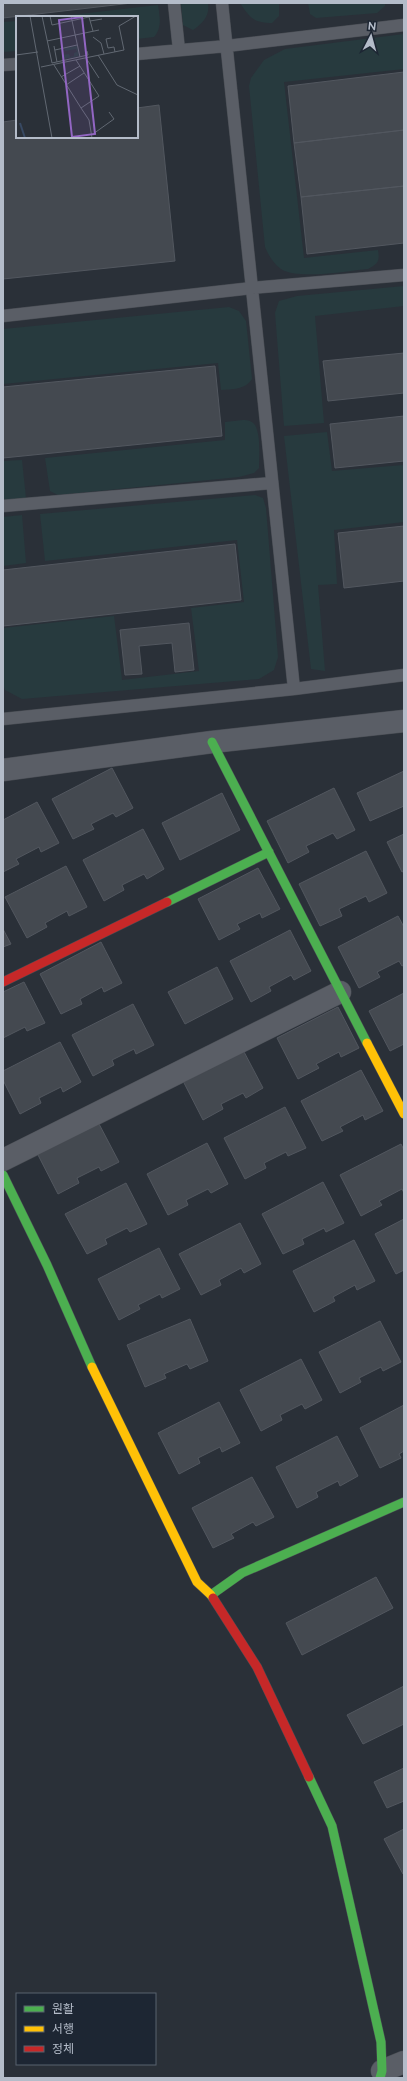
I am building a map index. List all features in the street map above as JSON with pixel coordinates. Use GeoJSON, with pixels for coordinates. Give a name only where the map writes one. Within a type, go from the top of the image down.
{"type":"FeatureCollection","features":[{"type":"Feature","properties":{"kind":"street"},"geometry":{"type":"LineString","coordinates":[[3,770],[212,742],[401,727]]}},
{"type":"Feature","properties":{"kind":"street"},"geometry":{"type":"LineString","coordinates":[[212,742],[404,1114]]}},
{"type":"Feature","properties":{"kind":"street"},"geometry":{"type":"LineString","coordinates":[[3,982],[269,852]]}},
{"type":"Feature","properties":{"kind":"street"},"geometry":{"type":"LineString","coordinates":[[3,1160],[340,992]]}},
{"type":"Feature","properties":{"kind":"street"},"geometry":{"type":"LineString","coordinates":[[3,1176],[46,1265],[97,1379],[197,1582],[211,1595],[257,1667],[332,1826],[380,2042],[381,2075],[404,2062]]}},
{"type":"Feature","properties":{"kind":"street"},"geometry":{"type":"LineString","coordinates":[[211,1595],[242,1573],[404,1502]]}},
{"type":"Feature","properties":{"kind":"lane"},"geometry":{"type":"LineString","coordinates":[[174,3],[179,50]]}},
{"type":"Feature","properties":{"kind":"lane"},"geometry":{"type":"LineString","coordinates":[[222,3],[294,689]]}},
{"type":"Feature","properties":{"kind":"lane"},"geometry":{"type":"LineString","coordinates":[[138,54],[227,46],[404,26]]}},
{"type":"Feature","properties":{"kind":"lane"},"geometry":{"type":"LineString","coordinates":[[3,65],[16,64]]}},
{"type":"Feature","properties":{"kind":"lane"},"geometry":{"type":"LineString","coordinates":[[3,316],[252,288],[404,275]]}},
{"type":"Feature","properties":{"kind":"lane"},"geometry":{"type":"LineString","coordinates":[[3,506],[272,483]]}},
{"type":"Feature","properties":{"kind":"lane"},"geometry":{"type":"LineString","coordinates":[[3,719],[294,689],[404,675]]}},
{"type":"Feature","properties":{"kind":"green space"},"geometry":{"type":"Polygon","coordinates":[[[181,3],[208,3],[208,12],[205,19],[193,30],[183,25],[181,3]]]}},
{"type":"Feature","properties":{"kind":"green space"},"geometry":{"type":"Polygon","coordinates":[[[240,3],[279,3],[279,16],[272,23],[257,21],[250,16],[240,3]]]}},
{"type":"Feature","properties":{"kind":"green space"},"geometry":{"type":"Polygon","coordinates":[[[308,3],[385,3],[385,6],[377,13],[316,18],[310,14],[308,3]]]}},
{"type":"Feature","properties":{"kind":"green space"},"geometry":{"type":"Polygon","coordinates":[[[158,5],[160,22],[157,34],[154,37],[138,39],[138,16],[62,16],[158,5]]]}},
{"type":"Feature","properties":{"kind":"green space"},"geometry":{"type":"Polygon","coordinates":[[[16,21],[16,51],[3,52],[3,22],[16,21]]]}},
{"type":"Feature","properties":{"kind":"green space"},"geometry":{"type":"Polygon","coordinates":[[[404,34],[404,69],[284,82],[304,258],[378,250],[379,257],[378,262],[368,269],[336,273],[299,274],[281,269],[272,259],[265,247],[249,86],[251,78],[264,60],[285,49],[404,34]]]}},
{"type":"Feature","properties":{"kind":"green space"},"geometry":{"type":"Polygon","coordinates":[[[404,286],[404,306],[315,316],[324,423],[284,426],[275,313],[279,301],[297,296],[404,286]]]}},
{"type":"Feature","properties":{"kind":"green space"},"geometry":{"type":"Polygon","coordinates":[[[229,307],[239,311],[246,321],[252,379],[249,383],[242,387],[221,390],[218,363],[3,384],[3,329],[229,307]]]}},
{"type":"Feature","properties":{"kind":"green space"},"geometry":{"type":"Polygon","coordinates":[[[243,420],[250,421],[257,429],[259,468],[254,473],[239,477],[58,495],[50,491],[45,458],[225,440],[225,422],[243,420]]]}},
{"type":"Feature","properties":{"kind":"green space"},"geometry":{"type":"Polygon","coordinates":[[[327,432],[332,471],[404,465],[404,522],[334,530],[337,584],[318,585],[325,671],[311,669],[284,436],[327,432]]]}},
{"type":"Feature","properties":{"kind":"green space"},"geometry":{"type":"Polygon","coordinates":[[[22,460],[26,498],[3,500],[3,461],[22,460]]]}},
{"type":"Feature","properties":{"kind":"green space"},"geometry":{"type":"Polygon","coordinates":[[[255,495],[263,498],[266,508],[278,657],[274,670],[259,679],[22,699],[5,690],[3,684],[3,628],[114,616],[122,680],[199,671],[191,608],[244,602],[237,540],[45,561],[40,514],[255,495]]]}},
{"type":"Feature","properties":{"kind":"green space"},"geometry":{"type":"Polygon","coordinates":[[[22,515],[26,563],[3,566],[3,517],[22,515]]]}},
{"type":"Feature","properties":{"kind":"building"},"geometry":{"type":"Polygon","coordinates":[[[3,3],[132,3],[16,16],[3,18],[3,3]]]}},
{"type":"Feature","properties":{"kind":"building"},"geometry":{"type":"Polygon","coordinates":[[[404,72],[404,130],[294,143],[288,86],[404,72]]]}},
{"type":"Feature","properties":{"kind":"building"},"geometry":{"type":"Polygon","coordinates":[[[159,105],[175,261],[3,279],[3,122],[16,120],[16,138],[138,138],[138,108],[159,105]]]}},
{"type":"Feature","properties":{"kind":"building"},"geometry":{"type":"Polygon","coordinates":[[[404,130],[404,186],[301,197],[294,143],[404,130]]]}},
{"type":"Feature","properties":{"kind":"building"},"geometry":{"type":"Polygon","coordinates":[[[404,186],[404,243],[307,254],[301,197],[404,186]]]}},
{"type":"Feature","properties":{"kind":"building"},"geometry":{"type":"Polygon","coordinates":[[[404,353],[404,393],[328,401],[323,361],[404,353]]]}},
{"type":"Feature","properties":{"kind":"building"},"geometry":{"type":"Polygon","coordinates":[[[215,366],[222,436],[3,458],[3,387],[215,366]]]}},
{"type":"Feature","properties":{"kind":"building"},"geometry":{"type":"Polygon","coordinates":[[[404,416],[404,461],[335,468],[330,424],[404,416]]]}},
{"type":"Feature","properties":{"kind":"building"},"geometry":{"type":"Polygon","coordinates":[[[404,526],[404,581],[344,588],[338,533],[404,526]]]}},
{"type":"Feature","properties":{"kind":"building"},"geometry":{"type":"Polygon","coordinates":[[[235,544],[241,600],[3,626],[3,570],[235,544]]]}},
{"type":"Feature","properties":{"kind":"building"},"geometry":{"type":"Polygon","coordinates":[[[189,623],[194,670],[175,672],[172,643],[139,646],[142,674],[125,675],[120,630],[189,623]]]}},
{"type":"Feature","properties":{"kind":"building"},"geometry":{"type":"Polygon","coordinates":[[[112,768],[133,808],[116,817],[113,813],[91,824],[94,829],[73,839],[52,799],[112,768]]]}},
{"type":"Feature","properties":{"kind":"building"},"geometry":{"type":"Polygon","coordinates":[[[404,771],[404,806],[370,821],[357,793],[404,771]]]}},
{"type":"Feature","properties":{"kind":"building"},"geometry":{"type":"Polygon","coordinates":[[[334,788],[355,830],[337,839],[333,833],[306,846],[309,852],[288,863],[267,821],[334,788]]]}},
{"type":"Feature","properties":{"kind":"building"},"geometry":{"type":"Polygon","coordinates":[[[222,793],[240,830],[180,860],[162,823],[222,793]]]}},
{"type":"Feature","properties":{"kind":"building"},"geometry":{"type":"Polygon","coordinates":[[[37,802],[59,843],[41,852],[39,847],[16,859],[19,864],[3,872],[3,820],[37,802]]]}},
{"type":"Feature","properties":{"kind":"building"},"geometry":{"type":"Polygon","coordinates":[[[143,829],[164,869],[147,879],[144,874],[122,885],[124,890],[104,901],[83,860],[143,829]]]}},
{"type":"Feature","properties":{"kind":"building"},"geometry":{"type":"Polygon","coordinates":[[[404,834],[404,871],[402,872],[387,842],[404,834]]]}},
{"type":"Feature","properties":{"kind":"building"},"geometry":{"type":"Polygon","coordinates":[[[366,851],[387,893],[369,902],[366,896],[339,909],[342,916],[320,926],[299,884],[366,851]]]}},
{"type":"Feature","properties":{"kind":"building"},"geometry":{"type":"Polygon","coordinates":[[[66,866],[87,907],[69,916],[67,911],[45,923],[47,927],[27,938],[5,897],[66,866]]]}},
{"type":"Feature","properties":{"kind":"building"},"geometry":{"type":"Polygon","coordinates":[[[258,868],[280,909],[262,918],[260,913],[237,924],[240,929],[219,940],[198,899],[258,868]]]}},
{"type":"Feature","properties":{"kind":"building"},"geometry":{"type":"Polygon","coordinates":[[[398,916],[404,927],[404,965],[402,966],[399,961],[377,972],[380,977],[359,988],[338,947],[398,916]]]}},
{"type":"Feature","properties":{"kind":"building"},"geometry":{"type":"Polygon","coordinates":[[[3,929],[11,944],[3,947],[3,929]]]}},
{"type":"Feature","properties":{"kind":"building"},"geometry":{"type":"Polygon","coordinates":[[[290,930],[311,971],[294,980],[291,975],[269,987],[271,991],[251,1002],[230,961],[290,930]]]}},
{"type":"Feature","properties":{"kind":"building"},"geometry":{"type":"Polygon","coordinates":[[[101,942],[122,983],[104,992],[102,987],[80,999],[82,1004],[61,1014],[40,974],[101,942]]]}},
{"type":"Feature","properties":{"kind":"building"},"geometry":{"type":"Polygon","coordinates":[[[217,967],[233,999],[185,1024],[168,992],[217,967]]]}},
{"type":"Feature","properties":{"kind":"building"},"geometry":{"type":"Polygon","coordinates":[[[24,982],[45,1023],[27,1031],[25,1027],[3,1038],[3,992],[24,982]]]}},
{"type":"Feature","properties":{"kind":"building"},"geometry":{"type":"Polygon","coordinates":[[[404,993],[404,1044],[390,1051],[369,1011],[404,993]]]}},
{"type":"Feature","properties":{"kind":"building"},"geometry":{"type":"Polygon","coordinates":[[[133,1004],[154,1045],[136,1054],[134,1049],[112,1060],[114,1065],[93,1076],[72,1035],[133,1004]]]}},
{"type":"Feature","properties":{"kind":"building"},"geometry":{"type":"Polygon","coordinates":[[[338,1007],[359,1048],[341,1057],[339,1052],[316,1064],[319,1068],[298,1079],[277,1038],[338,1007]]]}},
{"type":"Feature","properties":{"kind":"building"},"geometry":{"type":"Polygon","coordinates":[[[60,1042],[81,1082],[63,1092],[61,1087],[39,1098],[41,1103],[20,1114],[3,1080],[3,1071],[60,1042]]]}},
{"type":"Feature","properties":{"kind":"building"},"geometry":{"type":"Polygon","coordinates":[[[242,1048],[263,1088],[246,1098],[243,1093],[221,1104],[223,1109],[203,1120],[182,1079],[242,1048]]]}},
{"type":"Feature","properties":{"kind":"building"},"geometry":{"type":"Polygon","coordinates":[[[361,1070],[383,1111],[365,1120],[363,1115],[340,1127],[343,1131],[322,1141],[301,1101],[361,1070]]]}},
{"type":"Feature","properties":{"kind":"building"},"geometry":{"type":"Polygon","coordinates":[[[285,1107],[306,1148],[288,1156],[286,1152],[264,1163],[266,1168],[245,1179],[224,1138],[285,1107]]]}},
{"type":"Feature","properties":{"kind":"building"},"geometry":{"type":"Polygon","coordinates":[[[98,1122],[119,1162],[101,1171],[99,1167],[77,1178],[79,1183],[58,1194],[37,1153],[98,1122]]]}},
{"type":"Feature","properties":{"kind":"building"},"geometry":{"type":"Polygon","coordinates":[[[207,1143],[228,1184],[211,1193],[208,1189],[186,1200],[188,1205],[168,1215],[147,1174],[207,1143]]]}},
{"type":"Feature","properties":{"kind":"building"},"geometry":{"type":"Polygon","coordinates":[[[401,1144],[404,1150],[404,1193],[402,1189],[379,1201],[382,1205],[361,1216],[340,1175],[401,1144]]]}},
{"type":"Feature","properties":{"kind":"building"},"geometry":{"type":"Polygon","coordinates":[[[323,1182],[344,1223],[326,1232],[324,1228],[302,1239],[304,1244],[283,1254],[262,1214],[323,1182]]]}},
{"type":"Feature","properties":{"kind":"building"},"geometry":{"type":"Polygon","coordinates":[[[126,1183],[147,1224],[130,1232],[127,1228],[105,1239],[107,1244],[87,1254],[65,1214],[126,1183]]]}},
{"type":"Feature","properties":{"kind":"building"},"geometry":{"type":"Polygon","coordinates":[[[404,1219],[404,1270],[396,1274],[375,1234],[404,1219]]]}},
{"type":"Feature","properties":{"kind":"building"},"geometry":{"type":"Polygon","coordinates":[[[240,1223],[261,1264],[244,1273],[241,1268],[219,1280],[221,1285],[201,1295],[179,1254],[240,1223]]]}},
{"type":"Feature","properties":{"kind":"building"},"geometry":{"type":"Polygon","coordinates":[[[354,1240],[375,1281],[357,1290],[355,1285],[333,1297],[335,1301],[314,1312],[293,1271],[354,1240]]]}},
{"type":"Feature","properties":{"kind":"building"},"geometry":{"type":"Polygon","coordinates":[[[159,1248],[180,1289],[162,1298],[160,1294],[138,1305],[140,1309],[119,1320],[98,1279],[159,1248]]]}},
{"type":"Feature","properties":{"kind":"building"},"geometry":{"type":"Polygon","coordinates":[[[190,1319],[208,1361],[190,1369],[187,1364],[164,1374],[166,1378],[145,1387],[127,1345],[190,1319]]]}},
{"type":"Feature","properties":{"kind":"building"},"geometry":{"type":"Polygon","coordinates":[[[380,1321],[401,1362],[383,1371],[381,1367],[359,1378],[361,1382],[340,1393],[319,1352],[380,1321]]]}},
{"type":"Feature","properties":{"kind":"building"},"geometry":{"type":"Polygon","coordinates":[[[301,1359],[322,1400],[305,1409],[302,1404],[280,1415],[282,1420],[261,1431],[240,1390],[301,1359]]]}},
{"type":"Feature","properties":{"kind":"building"},"geometry":{"type":"Polygon","coordinates":[[[219,1402],[240,1443],[222,1452],[220,1447],[198,1458],[200,1463],[179,1474],[158,1433],[219,1402]]]}},
{"type":"Feature","properties":{"kind":"building"},"geometry":{"type":"Polygon","coordinates":[[[404,1405],[404,1451],[399,1454],[401,1458],[380,1468],[360,1428],[404,1405]]]}},
{"type":"Feature","properties":{"kind":"building"},"geometry":{"type":"Polygon","coordinates":[[[337,1436],[358,1476],[340,1486],[338,1481],[316,1492],[318,1497],[297,1508],[276,1467],[337,1436]]]}},
{"type":"Feature","properties":{"kind":"building"},"geometry":{"type":"Polygon","coordinates":[[[252,1477],[274,1517],[256,1526],[253,1522],[231,1534],[234,1538],[213,1548],[192,1508],[252,1477]]]}},
{"type":"Feature","properties":{"kind":"building"},"geometry":{"type":"Polygon","coordinates":[[[376,1577],[393,1608],[302,1655],[286,1623],[376,1577]]]}},
{"type":"Feature","properties":{"kind":"building"},"geometry":{"type":"Polygon","coordinates":[[[404,1686],[404,1724],[363,1744],[347,1715],[404,1686]]]}},
{"type":"Feature","properties":{"kind":"building"},"geometry":{"type":"Polygon","coordinates":[[[404,1768],[404,1801],[387,1808],[374,1782],[404,1768]]]}},
{"type":"Feature","properties":{"kind":"building"},"geometry":{"type":"Polygon","coordinates":[[[404,1829],[404,1874],[403,1874],[384,1839],[404,1829]]]}},
{"type":"Feature","properties":{"kind":"traffic: fast"},"geometry":{"type":"LineString","coordinates":[[212,742],[367,1043]]}},
{"type":"Feature","properties":{"kind":"traffic: fast"},"geometry":{"type":"LineString","coordinates":[[167,902],[269,852]]}},
{"type":"Feature","properties":{"kind":"traffic: fast"},"geometry":{"type":"LineString","coordinates":[[3,1175],[47,1265],[92,1367]]}},
{"type":"Feature","properties":{"kind":"traffic: fast"},"geometry":{"type":"LineString","coordinates":[[213,1598],[211,1595],[242,1573],[404,1502]]}},
{"type":"Feature","properties":{"kind":"traffic: fast"},"geometry":{"type":"LineString","coordinates":[[309,1777],[332,1826],[381,2042],[382,2071],[380,2078]]}},
{"type":"Feature","properties":{"kind":"traffic: slow"},"geometry":{"type":"LineString","coordinates":[[367,1043],[404,1114]]}},
{"type":"Feature","properties":{"kind":"traffic: slow"},"geometry":{"type":"LineString","coordinates":[[92,1367],[197,1582],[211,1595]]}},
{"type":"Feature","properties":{"kind":"traffic: jam"},"geometry":{"type":"LineString","coordinates":[[3,982],[167,902]]}},
{"type":"Feature","properties":{"kind":"traffic: jam"},"geometry":{"type":"LineString","coordinates":[[213,1598],[257,1667],[309,1777]]}}]}
